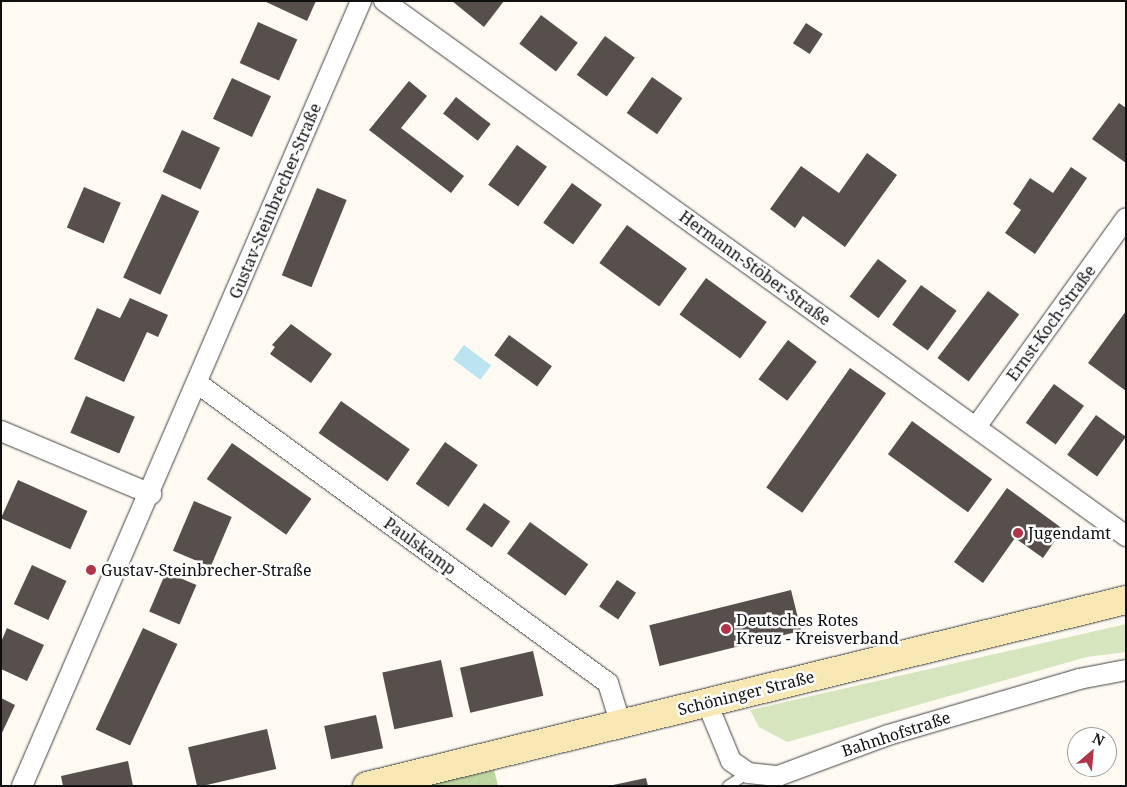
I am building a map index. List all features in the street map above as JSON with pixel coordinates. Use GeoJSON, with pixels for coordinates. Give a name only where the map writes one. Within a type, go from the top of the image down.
{"type":"FeatureCollection","features":[{"type":"Feature","properties":{"kind":"main road","name":"Schöninger Straße"},"geometry":{"type":"LineString","coordinates":[[367,786],[1126,600]]}},
{"type":"Feature","properties":{"kind":"street","name":"Gustav-Steinbrecher-Straße"},"geometry":{"type":"LineString","coordinates":[[22,786],[151,494],[362,1]]}},
{"type":"Feature","properties":{"kind":"street","name":"Hermann-Stöber-Straße"},"geometry":{"type":"LineString","coordinates":[[384,1],[1126,536]]}},
{"type":"Feature","properties":{"kind":"street","name":"Ernst-Koch-Straße"},"geometry":{"type":"LineString","coordinates":[[976,427],[1126,218]]}},
{"type":"Feature","properties":{"kind":"street","name":"Paulskamp"},"geometry":{"type":"LineString","coordinates":[[197,383],[608,683],[621,725]]}},
{"type":"Feature","properties":{"kind":"street"},"geometry":{"type":"LineString","coordinates":[[1,431],[151,494]]}},
{"type":"Feature","properties":{"kind":"street","name":"Bahnhofstraße"},"geometry":{"type":"LineString","coordinates":[[748,773],[778,776],[906,729],[1079,678],[1126,670]]}},
{"type":"Feature","properties":{"kind":"street"},"geometry":{"type":"LineString","coordinates":[[707,703],[731,761],[748,773]]}},
{"type":"Feature","properties":{"kind":"lane"},"geometry":{"type":"LineString","coordinates":[[728,786],[748,773]]}},
{"type":"Feature","properties":{"kind":"green space"},"geometry":{"type":"Polygon","coordinates":[[[1126,624],[1126,652],[1087,657],[787,742],[759,727],[750,710],[1126,624]]]}},
{"type":"Feature","properties":{"kind":"green space"},"geometry":{"type":"Polygon","coordinates":[[[494,770],[498,786],[423,786],[494,770]]]}},
{"type":"Feature","properties":{"kind":"water"},"geometry":{"type":"Polygon","coordinates":[[[464,345],[491,365],[480,380],[453,359],[464,345]]]}},
{"type":"Feature","properties":{"kind":"building"},"geometry":{"type":"Polygon","coordinates":[[[264,1],[316,1],[307,21],[264,1]]]}},
{"type":"Feature","properties":{"kind":"building"},"geometry":{"type":"Polygon","coordinates":[[[452,1],[504,1],[484,27],[452,1]]]}},
{"type":"Feature","properties":{"kind":"building"},"geometry":{"type":"Polygon","coordinates":[[[541,15],[578,43],[556,71],[519,44],[541,15]]]}},
{"type":"Feature","properties":{"kind":"building"},"geometry":{"type":"Polygon","coordinates":[[[258,22],[297,39],[279,81],[240,63],[258,22]]]}},
{"type":"Feature","properties":{"kind":"building"},"geometry":{"type":"Polygon","coordinates":[[[806,23],[823,34],[810,54],[793,43],[806,23]]]}},
{"type":"Feature","properties":{"kind":"building"},"geometry":{"type":"Polygon","coordinates":[[[605,36],[635,58],[607,97],[577,75],[605,36]]]}},
{"type":"Feature","properties":{"kind":"building"},"geometry":{"type":"Polygon","coordinates":[[[652,77],[682,98],[657,134],[627,113],[652,77]]]}},
{"type":"Feature","properties":{"kind":"building"},"geometry":{"type":"Polygon","coordinates":[[[232,78],[271,96],[252,137],[213,119],[232,78]]]}},
{"type":"Feature","properties":{"kind":"building"},"geometry":{"type":"Polygon","coordinates":[[[409,81],[427,96],[401,128],[464,176],[451,193],[369,130],[409,81]]]}},
{"type":"Feature","properties":{"kind":"building"},"geometry":{"type":"Polygon","coordinates":[[[456,97],[491,124],[478,141],[443,114],[456,97]]]}},
{"type":"Feature","properties":{"kind":"building"},"geometry":{"type":"Polygon","coordinates":[[[1119,103],[1126,108],[1126,163],[1092,139],[1119,103]]]}},
{"type":"Feature","properties":{"kind":"building"},"geometry":{"type":"Polygon","coordinates":[[[182,130],[220,148],[201,189],[163,172],[182,130]]]}},
{"type":"Feature","properties":{"kind":"building"},"geometry":{"type":"Polygon","coordinates":[[[517,145],[547,167],[518,206],[488,185],[517,145]]]}},
{"type":"Feature","properties":{"kind":"building"},"geometry":{"type":"Polygon","coordinates":[[[867,153],[897,175],[845,247],[803,216],[795,228],[770,209],[801,166],[839,193],[867,153]]]}},
{"type":"Feature","properties":{"kind":"building"},"geometry":{"type":"Polygon","coordinates":[[[1071,167],[1087,178],[1035,254],[1005,233],[1021,210],[1013,204],[1030,178],[1053,193],[1071,167]]]}},
{"type":"Feature","properties":{"kind":"building"},"geometry":{"type":"Polygon","coordinates":[[[572,183],[602,205],[573,244],[543,223],[572,183]]]}},
{"type":"Feature","properties":{"kind":"building"},"geometry":{"type":"Polygon","coordinates":[[[84,187],[121,203],[104,243],[67,228],[84,187]]]}},
{"type":"Feature","properties":{"kind":"building"},"geometry":{"type":"Polygon","coordinates":[[[317,188],[347,200],[311,287],[282,275],[317,188]]]}},
{"type":"Feature","properties":{"kind":"building"},"geometry":{"type":"Polygon","coordinates":[[[162,194],[199,211],[160,295],[123,277],[162,194]]]}},
{"type":"Feature","properties":{"kind":"building"},"geometry":{"type":"Polygon","coordinates":[[[627,225],[687,268],[659,307],[599,263],[627,225]]]}},
{"type":"Feature","properties":{"kind":"building"},"geometry":{"type":"Polygon","coordinates":[[[878,259],[907,281],[878,318],[850,297],[878,259]]]}},
{"type":"Feature","properties":{"kind":"building"},"geometry":{"type":"Polygon","coordinates":[[[706,278],[767,322],[740,358],[680,314],[706,278]]]}},
{"type":"Feature","properties":{"kind":"building"},"geometry":{"type":"Polygon","coordinates":[[[921,285],[957,311],[928,351],[892,325],[921,285]]]}},
{"type":"Feature","properties":{"kind":"building"},"geometry":{"type":"Polygon","coordinates":[[[988,291],[1019,314],[969,382],[937,358],[988,291]]]}},
{"type":"Feature","properties":{"kind":"building"},"geometry":{"type":"Polygon","coordinates":[[[130,298],[168,315],[158,337],[147,332],[124,382],[74,359],[97,308],[120,318],[130,298]]]}},
{"type":"Feature","properties":{"kind":"building"},"geometry":{"type":"Polygon","coordinates":[[[1126,311],[1126,391],[1088,363],[1126,311]]]}},
{"type":"Feature","properties":{"kind":"building"},"geometry":{"type":"Polygon","coordinates":[[[291,324],[332,354],[311,383],[270,354],[275,347],[272,345],[291,324]]]}},
{"type":"Feature","properties":{"kind":"building"},"geometry":{"type":"Polygon","coordinates":[[[509,335],[552,366],[537,386],[494,355],[509,335]]]}},
{"type":"Feature","properties":{"kind":"building"},"geometry":{"type":"Polygon","coordinates":[[[788,340],[817,362],[787,401],[759,379],[788,340]]]}},
{"type":"Feature","properties":{"kind":"building"},"geometry":{"type":"Polygon","coordinates":[[[850,368],[886,393],[802,513],[766,488],[850,368]]]}},
{"type":"Feature","properties":{"kind":"building"},"geometry":{"type":"Polygon","coordinates":[[[1054,384],[1084,406],[1056,445],[1026,423],[1054,384]]]}},
{"type":"Feature","properties":{"kind":"building"},"geometry":{"type":"Polygon","coordinates":[[[86,396],[135,417],[119,454],[70,433],[86,396]]]}},
{"type":"Feature","properties":{"kind":"building"},"geometry":{"type":"Polygon","coordinates":[[[341,401],[410,449],[387,481],[319,433],[341,401]]]}},
{"type":"Feature","properties":{"kind":"building"},"geometry":{"type":"Polygon","coordinates":[[[1096,415],[1126,437],[1097,476],[1067,455],[1096,415]]]}},
{"type":"Feature","properties":{"kind":"building"},"geometry":{"type":"Polygon","coordinates":[[[912,421],[992,479],[968,512],[888,454],[912,421]]]}},
{"type":"Feature","properties":{"kind":"building"},"geometry":{"type":"Polygon","coordinates":[[[445,442],[478,465],[449,507],[416,484],[445,442]]]}},
{"type":"Feature","properties":{"kind":"building"},"geometry":{"type":"Polygon","coordinates":[[[232,443],[311,499],[286,535],[207,479],[232,443]]]}},
{"type":"Feature","properties":{"kind":"building"},"geometry":{"type":"Polygon","coordinates":[[[18,480],[87,511],[70,549],[1,518],[18,480]]]}},
{"type":"Feature","properties":{"kind":"building","name":"Jugendamt"},"geometry":{"type":"Polygon","coordinates":[[[1007,488],[1063,529],[1043,558],[1015,538],[983,583],[954,562],[1007,488]]]}},
{"type":"Feature","properties":{"kind":"building"},"geometry":{"type":"Polygon","coordinates":[[[194,501],[232,517],[211,567],[173,551],[194,501]]]}},
{"type":"Feature","properties":{"kind":"building"},"geometry":{"type":"Polygon","coordinates":[[[484,503],[510,521],[492,548],[466,529],[484,503]]]}},
{"type":"Feature","properties":{"kind":"building"},"geometry":{"type":"Polygon","coordinates":[[[530,522],[588,564],[565,596],[507,554],[530,522]]]}},
{"type":"Feature","properties":{"kind":"building"},"geometry":{"type":"Polygon","coordinates":[[[32,565],[66,581],[48,620],[14,604],[32,565]]]}},
{"type":"Feature","properties":{"kind":"building"},"geometry":{"type":"Polygon","coordinates":[[[166,572],[196,585],[180,624],[149,612],[166,572]]]}},
{"type":"Feature","properties":{"kind":"building"},"geometry":{"type":"Polygon","coordinates":[[[617,580],[636,593],[618,619],[599,607],[617,580]]]}},
{"type":"Feature","properties":{"kind":"building","name":"Deutsches Rotes Kreuz - Kreisverband"},"geometry":{"type":"Polygon","coordinates":[[[791,590],[801,631],[659,666],[649,625],[791,590]]]}},
{"type":"Feature","properties":{"kind":"building"},"geometry":{"type":"Polygon","coordinates":[[[7,628],[44,645],[27,681],[1,669],[1,642],[7,628]]]}},
{"type":"Feature","properties":{"kind":"building"},"geometry":{"type":"Polygon","coordinates":[[[143,628],[177,644],[130,746],[96,730],[143,628]]]}},
{"type":"Feature","properties":{"kind":"building"},"geometry":{"type":"Polygon","coordinates":[[[533,651],[543,696],[470,713],[460,668],[533,651]]]}},
{"type":"Feature","properties":{"kind":"building"},"geometry":{"type":"Polygon","coordinates":[[[441,660],[453,717],[394,729],[382,672],[441,660]]]}},
{"type":"Feature","properties":{"kind":"building"},"geometry":{"type":"Polygon","coordinates":[[[1,698],[15,705],[1,735],[1,698]]]}},
{"type":"Feature","properties":{"kind":"building"},"geometry":{"type":"Polygon","coordinates":[[[376,715],[383,748],[331,759],[324,726],[376,715]]]}},
{"type":"Feature","properties":{"kind":"building"},"geometry":{"type":"Polygon","coordinates":[[[267,729],[276,769],[197,786],[188,747],[267,729]]]}},
{"type":"Feature","properties":{"kind":"building"},"geometry":{"type":"Polygon","coordinates":[[[128,761],[133,786],[63,786],[61,776],[128,761]]]}},
{"type":"Feature","properties":{"kind":"building"},"geometry":{"type":"Polygon","coordinates":[[[646,778],[648,786],[613,786],[613,785],[646,778]]]}},
{"type":"Feature","properties":{"kind":"place","name":"Jugendamt"},"geometry":{"type":"Point","coordinates":[1018,533]}},
{"type":"Feature","properties":{"kind":"place","name":"Gustav-Steinbrecher-Straße"},"geometry":{"type":"Point","coordinates":[91,570]}},
{"type":"Feature","properties":{"kind":"place","name":"Deutsches Rotes Kreuz - Kreisverband"},"geometry":{"type":"Point","coordinates":[726,629]}}]}
